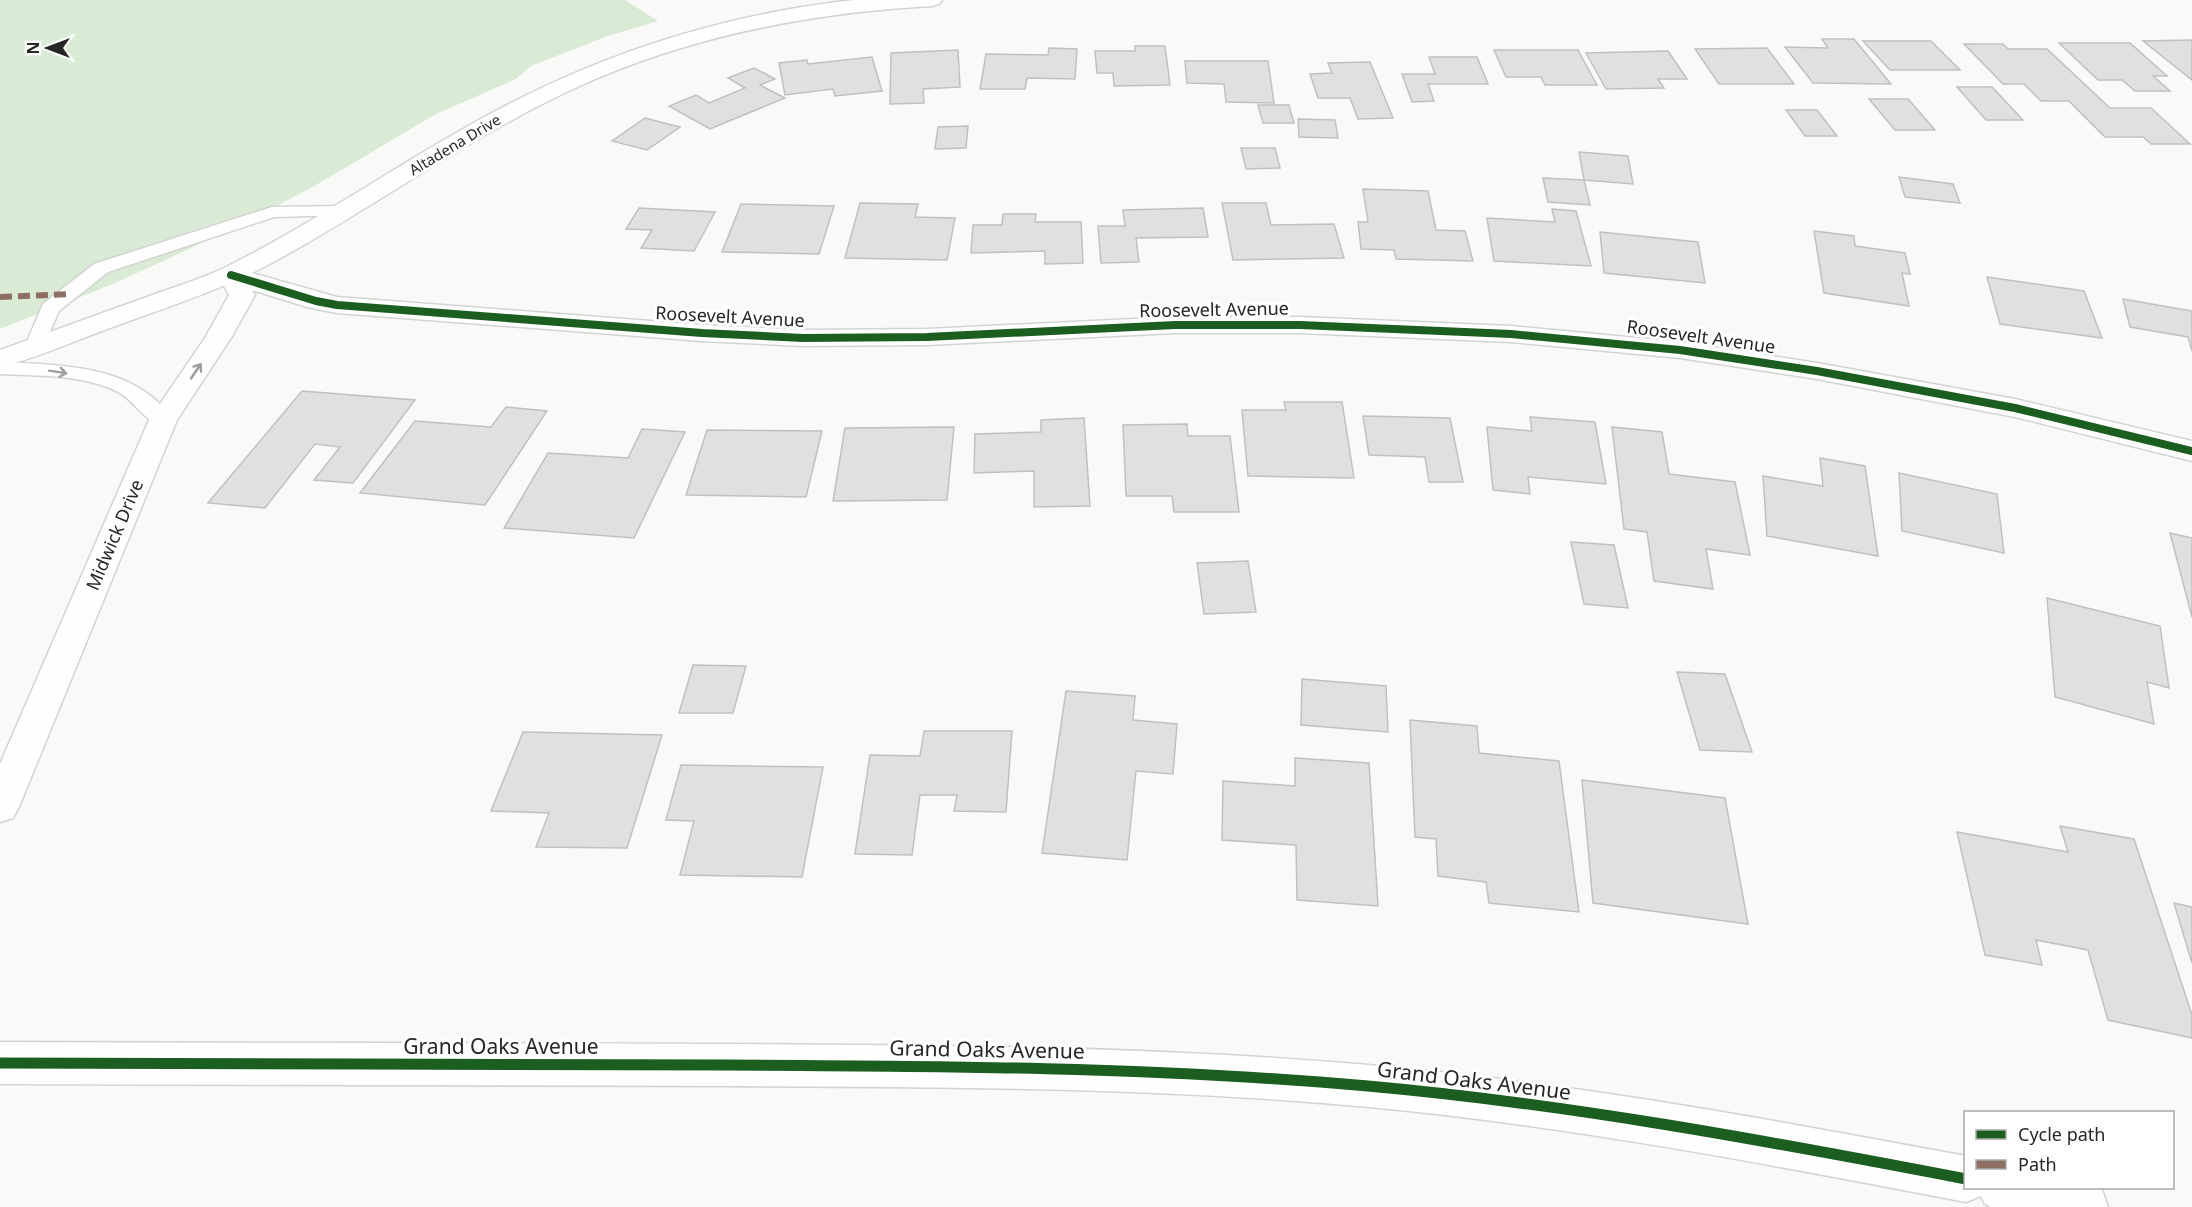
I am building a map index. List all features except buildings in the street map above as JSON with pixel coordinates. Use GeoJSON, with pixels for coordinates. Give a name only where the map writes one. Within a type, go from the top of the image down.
{"type":"FeatureCollection","features":[{"type":"Feature","properties":{"kind":"street","name":"Altadena Drive"},"geometry":{"type":"LineString","coordinates":[[0,359],[231,274],[344,211],[517,108],[601,68],[652,49],[736,27],[866,4],[932,0]]}},
{"type":"Feature","properties":{"kind":"street","name":"Midwick Drive"},"geometry":{"type":"LineString","coordinates":[[0,807],[163,420],[218,338],[242,295],[231,274]]}},
{"type":"Feature","properties":{"kind":"street","name":"Roosevelt Avenue"},"geometry":{"type":"LineString","coordinates":[[231,274],[316,302],[337,305],[755,336],[887,338],[1175,325],[1300,325],[1412,328],[1600,341],[1752,360],[1938,393],[2015,408],[2192,451]]}},
{"type":"Feature","properties":{"kind":"street","name":"Grand Oaks Avenue"},"geometry":{"type":"LineString","coordinates":[[0,1063],[1014,1066],[1190,1073],[1372,1086],[1560,1109],[1757,1139],[1964,1179]]}},
{"type":"Feature","properties":{"kind":"street"},"geometry":{"type":"LineString","coordinates":[[2005,1189],[2085,1207]]}},
{"type":"Feature","properties":{"kind":"lane"},"geometry":{"type":"LineString","coordinates":[[36,346],[50,308],[101,268],[272,212],[344,211]]}},
{"type":"Feature","properties":{"kind":"lane"},"geometry":{"type":"LineString","coordinates":[[0,368],[49,370],[95,378],[126,388],[163,420]]}},
{"type":"Feature","properties":{"kind":"green space"},"geometry":{"type":"Polygon","coordinates":[[[0,0],[625,0],[658,21],[605,37],[531,66],[516,79],[436,114],[311,188],[232,229],[113,284],[0,329],[0,0]]]}},
{"type":"Feature","properties":{"kind":"marked path"},"geometry":{"type":"LineString","coordinates":[[0,297],[69,294]]}},
{"type":"Feature","properties":{"kind":"cycle path"},"geometry":{"type":"LineString","coordinates":[[231,275],[316,301],[337,305],[702,333],[803,338],[927,337],[1175,325],[1300,325],[1511,334],[1680,350],[1817,371],[2015,408],[2192,451]]}},
{"type":"Feature","properties":{"kind":"cycle path"},"geometry":{"type":"LineString","coordinates":[[0,1063],[863,1066],[1031,1068],[1200,1074],[1368,1086],[1593,1113],[1964,1179]]}}]}
